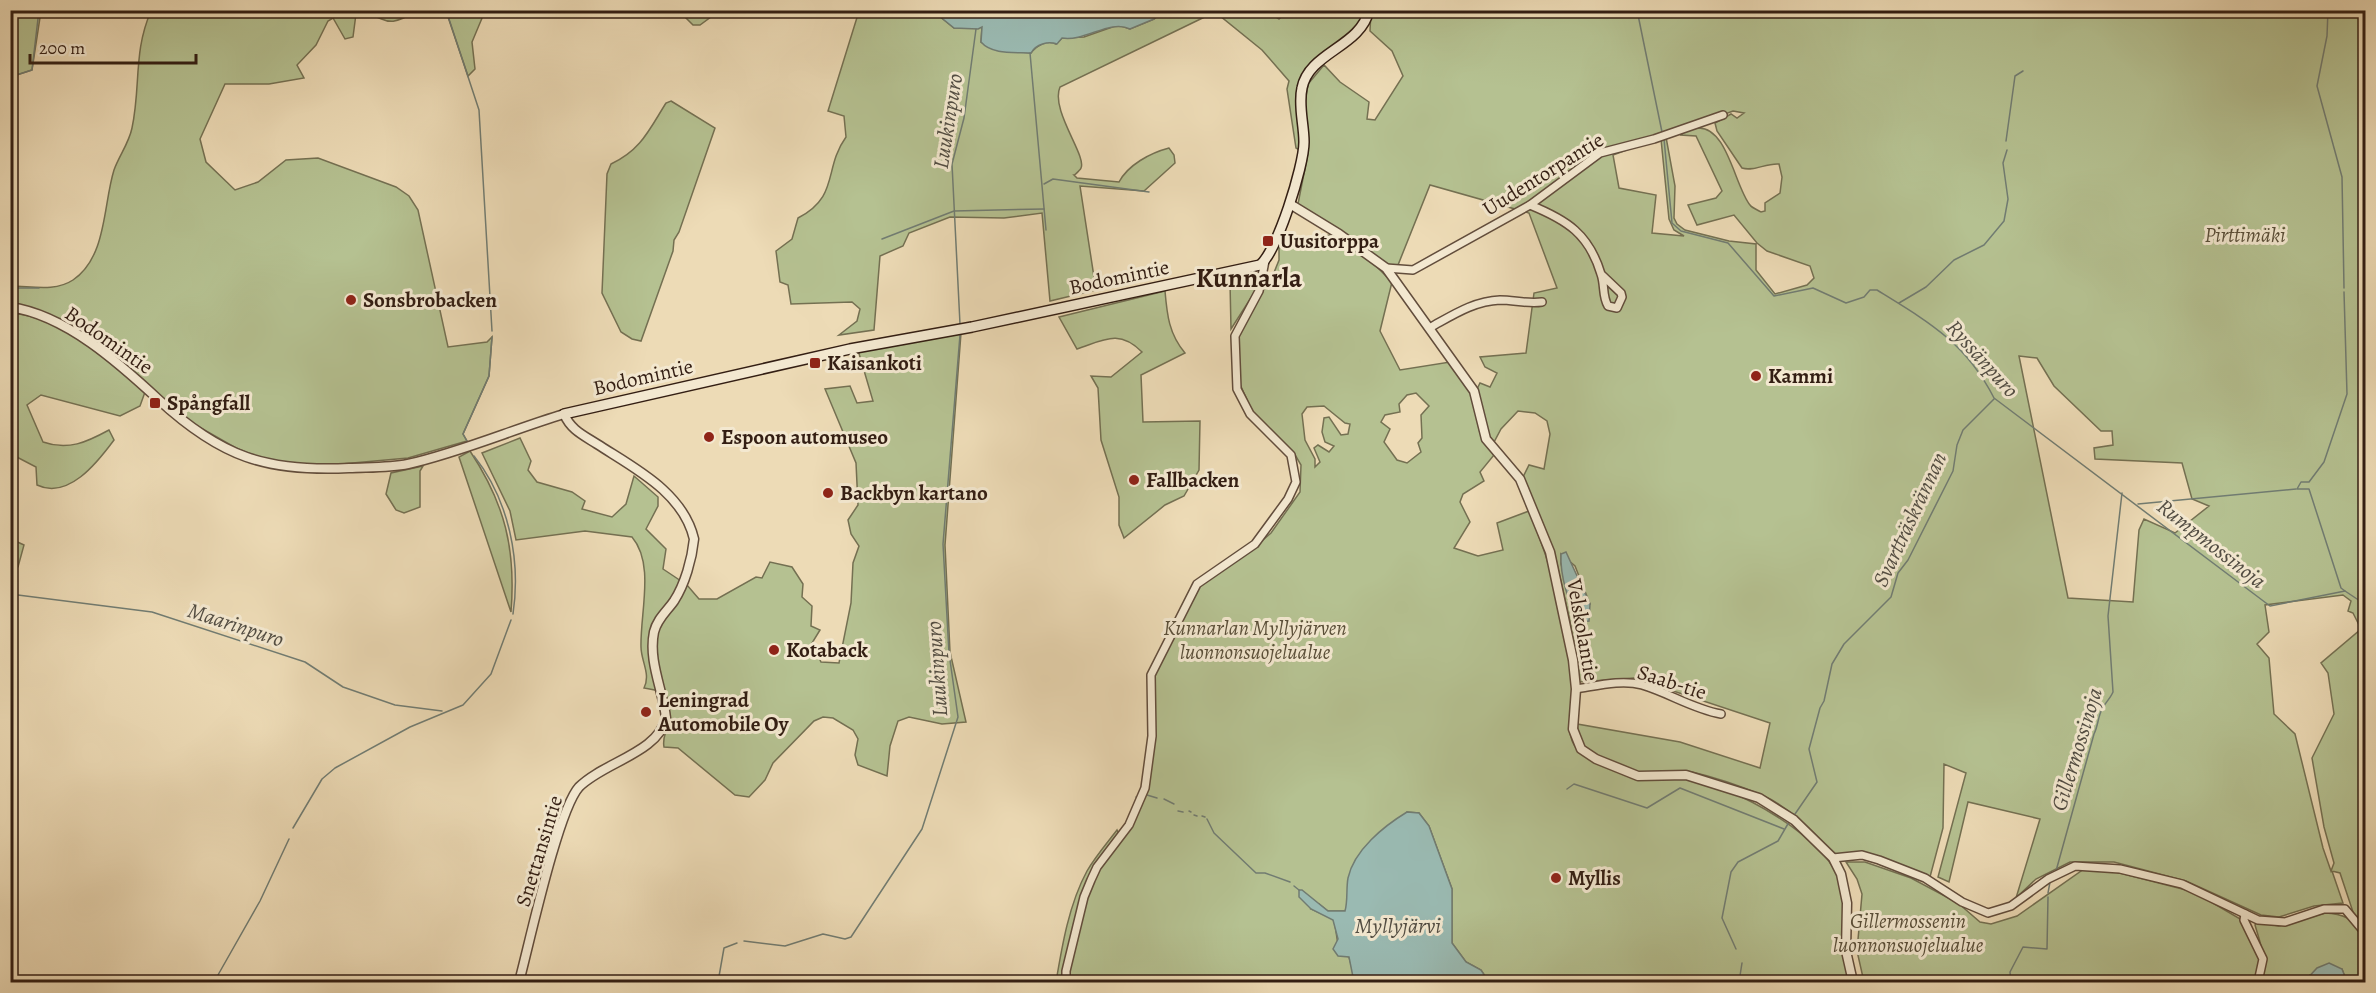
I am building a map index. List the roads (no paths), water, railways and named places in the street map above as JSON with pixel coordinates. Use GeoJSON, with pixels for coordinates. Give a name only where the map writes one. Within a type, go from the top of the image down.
{"type":"FeatureCollection","features":[{"type":"Feature","properties":{"kind":"main road"},"geometry":{"type":"LineString","coordinates":[[1265,261],[1290,204],[1303,154],[1301,95],[1304,80],[1315,65],[1355,35],[1365,22],[1369,10]]}},
{"type":"Feature","properties":{"kind":"main road","name":"Bodomintie"},"geometry":{"type":"LineString","coordinates":[[564,414],[850,349],[962,329],[1248,269],[1265,261]]}},
{"type":"Feature","properties":{"kind":"street","name":"Uudentorpantie"},"geometry":{"type":"LineString","coordinates":[[1386,268],[1413,270],[1530,205],[1600,153],[1654,139],[1723,116]]}},
{"type":"Feature","properties":{"kind":"street","name":"Velskolantie"},"geometry":{"type":"LineString","coordinates":[[1290,204],[1339,234],[1386,268],[1431,327],[1474,391],[1486,439],[1520,479],[1550,552],[1566,623],[1576,689],[1574,735],[1586,753],[1638,776],[1686,775],[1759,798],[1794,820],[1833,858],[1845,886],[1846,951],[1854,982]]}},
{"type":"Feature","properties":{"kind":"street"},"geometry":{"type":"LineString","coordinates":[[1530,205],[1555,215],[1580,232],[1601,274],[1604,299],[1608,306],[1617,308],[1622,297],[1621,293],[1601,274]]}},
{"type":"Feature","properties":{"kind":"street"},"geometry":{"type":"LineString","coordinates":[[1066,982],[1084,897],[1097,867],[1136,814],[1145,788],[1152,736],[1151,675],[1197,584],[1255,544],[1288,499],[1296,482],[1291,455],[1250,414],[1237,389],[1235,336],[1259,291],[1265,261]]}},
{"type":"Feature","properties":{"kind":"street"},"geometry":{"type":"LineString","coordinates":[[1431,327],[1473,305],[1503,300],[1542,302]]}},
{"type":"Feature","properties":{"kind":"street","name":"Bodomintie"},"geometry":{"type":"LineString","coordinates":[[10,307],[40,314],[67,329],[138,380],[177,417],[216,442],[245,457],[281,468],[325,469],[410,464],[564,414]]}},
{"type":"Feature","properties":{"kind":"street","name":"Snettansintie"},"geometry":{"type":"LineString","coordinates":[[519,982],[564,815],[578,788],[597,773],[657,739],[664,729],[666,718],[653,653],[654,633],[660,618],[675,600],[682,585],[693,539],[676,506],[662,488],[573,429],[564,414]]}},
{"type":"Feature","properties":{"kind":"street","name":"Saab-tie"},"geometry":{"type":"LineString","coordinates":[[1576,689],[1618,683],[1640,684],[1706,712],[1721,714]]}},
{"type":"Feature","properties":{"kind":"street"},"geometry":{"type":"LineString","coordinates":[[1833,858],[1862,855],[1879,860],[1925,878],[1962,902],[1988,913],[2011,906],[2048,879],[2075,866],[2092,866],[2120,868],[2182,884],[2258,920],[2285,921],[2324,909],[2345,909],[2366,934]]}},
{"type":"Feature","properties":{"kind":"street"},"geometry":{"type":"LineString","coordinates":[[2245,914],[2244,920],[2263,959],[2258,982]]}},
{"type":"Feature","properties":{"kind":"water"},"geometry":{"type":"Polygon","coordinates":[[[933,11],[1164,11],[1154,19],[1130,29],[1114,27],[1080,37],[1062,38],[1057,44],[1039,45],[1031,53],[991,49],[981,42],[982,27],[978,29],[954,28],[933,11]]]}},
{"type":"Feature","properties":{"kind":"water"},"geometry":{"type":"Polygon","coordinates":[[[1566,552],[1590,604],[1589,621],[1582,622],[1569,599],[1561,562],[1561,554],[1566,552]]]}},
{"type":"Feature","properties":{"kind":"water","name":"Myllyjärvi"},"geometry":{"type":"Polygon","coordinates":[[[1407,812],[1419,813],[1429,826],[1452,889],[1452,943],[1466,962],[1481,970],[1489,982],[1354,982],[1349,957],[1338,956],[1333,949],[1338,939],[1333,920],[1311,909],[1299,897],[1299,890],[1302,890],[1328,911],[1345,911],[1348,878],[1357,858],[1371,840],[1407,812]]]}},
{"type":"Feature","properties":{"kind":"water"},"geometry":{"type":"Polygon","coordinates":[[[2329,963],[2342,969],[2347,982],[2304,982],[2317,968],[2329,963]]]}},
{"type":"Feature","properties":{"kind":"waterway"},"geometry":{"type":"LineString","coordinates":[[10,77],[32,70],[39,10]]}},
{"type":"Feature","properties":{"kind":"waterway"},"geometry":{"type":"LineString","coordinates":[[446,10],[479,110],[492,331]]}},
{"type":"Feature","properties":{"kind":"waterway","name":"Ryssänpuro"},"geometry":{"type":"LineString","coordinates":[[1637,10],[1662,132]]}},
{"type":"Feature","properties":{"kind":"waterway","name":"Rumpmossinoja"},"geometry":{"type":"LineString","coordinates":[[2328,10],[2327,36],[2317,86],[2342,177],[2344,288]]}},
{"type":"Feature","properties":{"kind":"waterway","name":"Luukinpuro"},"geometry":{"type":"LineString","coordinates":[[960,324],[952,164],[964,118],[976,29]]}},
{"type":"Feature","properties":{"kind":"waterway"},"geometry":{"type":"LineString","coordinates":[[1030,53],[1046,230]]}},
{"type":"Feature","properties":{"kind":"waterway"},"geometry":{"type":"LineString","coordinates":[[2006,141],[2015,76],[2023,71]]}},
{"type":"Feature","properties":{"kind":"waterway","name":"Ryssänpuro"},"geometry":{"type":"LineString","coordinates":[[1664,139],[1672,223],[1681,231],[1728,243],[1774,296],[1813,288],[1846,303],[1864,297],[1870,290],[1877,290],[1944,335],[1971,362],[1994,398],[2270,606],[2345,591],[2341,588],[2309,489],[2297,489],[2301,482],[2309,482],[2324,462],[2347,394],[2344,292]]}},
{"type":"Feature","properties":{"kind":"waterway"},"geometry":{"type":"LineString","coordinates":[[1899,303],[1926,287],[1954,260],[1984,245],[2004,221],[2008,199],[2003,163],[2007,150]]}},
{"type":"Feature","properties":{"kind":"waterway"},"geometry":{"type":"LineString","coordinates":[[1044,184],[1053,179],[1149,192]]}},
{"type":"Feature","properties":{"kind":"waterway"},"geometry":{"type":"LineString","coordinates":[[882,239],[954,211],[1044,209]]}},
{"type":"Feature","properties":{"kind":"waterway"},"geometry":{"type":"LineString","coordinates":[[10,288],[39,288]]}},
{"type":"Feature","properties":{"kind":"waterway","name":"Luukinpuro"},"geometry":{"type":"LineString","coordinates":[[744,941],[785,946],[823,934],[845,939],[851,937],[922,829],[958,717],[949,653],[943,544],[960,335]]}},
{"type":"Feature","properties":{"kind":"waterway"},"geometry":{"type":"LineString","coordinates":[[467,441],[463,434],[489,376],[492,337]]}},
{"type":"Feature","properties":{"kind":"waterway","name":"Svartträskrännan"},"geometry":{"type":"LineString","coordinates":[[1795,814],[1817,782],[1809,749],[1824,701],[1832,664],[1844,644],[1891,597],[1898,573],[1908,560],[1953,471],[1957,445],[1963,430],[1994,399]]}},
{"type":"Feature","properties":{"kind":"waterway"},"geometry":{"type":"LineString","coordinates":[[474,456],[496,492],[510,531],[515,573],[513,614]]}},
{"type":"Feature","properties":{"kind":"waterway"},"geometry":{"type":"LineString","coordinates":[[2138,504],[2296,489]]}},
{"type":"Feature","properties":{"kind":"waterway","name":"Gillermossinoja"},"geometry":{"type":"LineString","coordinates":[[2056,871],[2100,715],[2113,692],[2108,616],[2122,493]]}},
{"type":"Feature","properties":{"kind":"waterway"},"geometry":{"type":"LineString","coordinates":[[2345,591],[2360,601],[2366,600]]}},
{"type":"Feature","properties":{"kind":"waterway","name":"Maarinpuro"},"geometry":{"type":"LineString","coordinates":[[10,594],[152,612],[305,662],[343,687],[395,705],[442,711]]}},
{"type":"Feature","properties":{"kind":"waterway"},"geometry":{"type":"LineString","coordinates":[[10,607],[16,595]]}},
{"type":"Feature","properties":{"kind":"waterway"},"geometry":{"type":"LineString","coordinates":[[293,828],[322,779],[335,768],[410,727],[463,705],[491,674],[511,620]]}},
{"type":"Feature","properties":{"kind":"waterway"},"geometry":{"type":"LineString","coordinates":[[1567,789],[1574,784],[1647,808],[1680,788],[1784,829]]}},
{"type":"Feature","properties":{"kind":"waterway"},"geometry":{"type":"LineString","coordinates":[[1147,795],[1157,798]]}},
{"type":"Feature","properties":{"kind":"waterway"},"geometry":{"type":"LineString","coordinates":[[1164,799],[1174,804]]}},
{"type":"Feature","properties":{"kind":"waterway"},"geometry":{"type":"LineString","coordinates":[[1178,811],[1183,812]]}},
{"type":"Feature","properties":{"kind":"waterway"},"geometry":{"type":"LineString","coordinates":[[1207,819],[1214,833],[1256,873],[1265,873],[1290,882]]}},
{"type":"Feature","properties":{"kind":"waterway","name":"Svartträskrännan"},"geometry":{"type":"LineString","coordinates":[[1736,949],[1722,918],[1731,872],[1738,862],[1778,841],[1789,822]]}},
{"type":"Feature","properties":{"kind":"waterway"},"geometry":{"type":"LineString","coordinates":[[214,982],[260,901],[289,839]]}},
{"type":"Feature","properties":{"kind":"waterway","name":"Gillermossinoja"},"geometry":{"type":"LineString","coordinates":[[2048,893],[2050,882]]}},
{"type":"Feature","properties":{"kind":"waterway"},"geometry":{"type":"LineString","coordinates":[[1294,886],[1299,890]]}},
{"type":"Feature","properties":{"kind":"waterway","name":"Gillermossinoja"},"geometry":{"type":"LineString","coordinates":[[2011,982],[2010,972],[2023,947],[2047,949],[2048,897]]}},
{"type":"Feature","properties":{"kind":"waterway","name":"Luukinpuro"},"geometry":{"type":"LineString","coordinates":[[718,982],[724,948],[737,943]]}},
{"type":"Feature","properties":{"kind":"waterway","name":"Svartträskrännan"},"geometry":{"type":"LineString","coordinates":[[1739,982],[1742,963]]}},
{"type":"Feature","properties":{"kind":"place","name":"Uusitorppa"},"geometry":{"type":"Point","coordinates":[1268,241]}},
{"type":"Feature","properties":{"kind":"place","name":"Sonsbrobacken"},"geometry":{"type":"Point","coordinates":[351,300]}},
{"type":"Feature","properties":{"kind":"place","name":"Kaisankoti"},"geometry":{"type":"Point","coordinates":[815,363]}},
{"type":"Feature","properties":{"kind":"place","name":"Kammi"},"geometry":{"type":"Point","coordinates":[1756,376]}},
{"type":"Feature","properties":{"kind":"place","name":"Spångfall"},"geometry":{"type":"Point","coordinates":[155,403]}},
{"type":"Feature","properties":{"kind":"place","name":"Espoon automuseo"},"geometry":{"type":"Point","coordinates":[709,437]}},
{"type":"Feature","properties":{"kind":"place","name":"Fallbacken"},"geometry":{"type":"Point","coordinates":[1134,480]}},
{"type":"Feature","properties":{"kind":"place","name":"Backbyn kartano"},"geometry":{"type":"Point","coordinates":[828,493]}},
{"type":"Feature","properties":{"kind":"place","name":"Kotaback"},"geometry":{"type":"Point","coordinates":[774,650]}},
{"type":"Feature","properties":{"kind":"place","name":"Leningrad Automobile Oy"},"geometry":{"type":"Point","coordinates":[646,712]}},
{"type":"Feature","properties":{"kind":"place","name":"Myllis"},"geometry":{"type":"Point","coordinates":[1556,878]}},
{"type":"Feature","properties":{"kind":"district","name":"Kunnarla"},"geometry":{"type":"Point","coordinates":[1249,278]}},
{"type":"Feature","properties":{"kind":"park label","name":"Pirttimäki"},"geometry":{"type":"Point","coordinates":[2245,235]}},
{"type":"Feature","properties":{"kind":"park label","name":"Kunnarlan Myllyjärven luonnonsuojelualue"},"geometry":{"type":"Point","coordinates":[1255,640]}},
{"type":"Feature","properties":{"kind":"park label","name":"Gillermossenin luonnonsuojelualue"},"geometry":{"type":"Point","coordinates":[1908,933]}}]}
